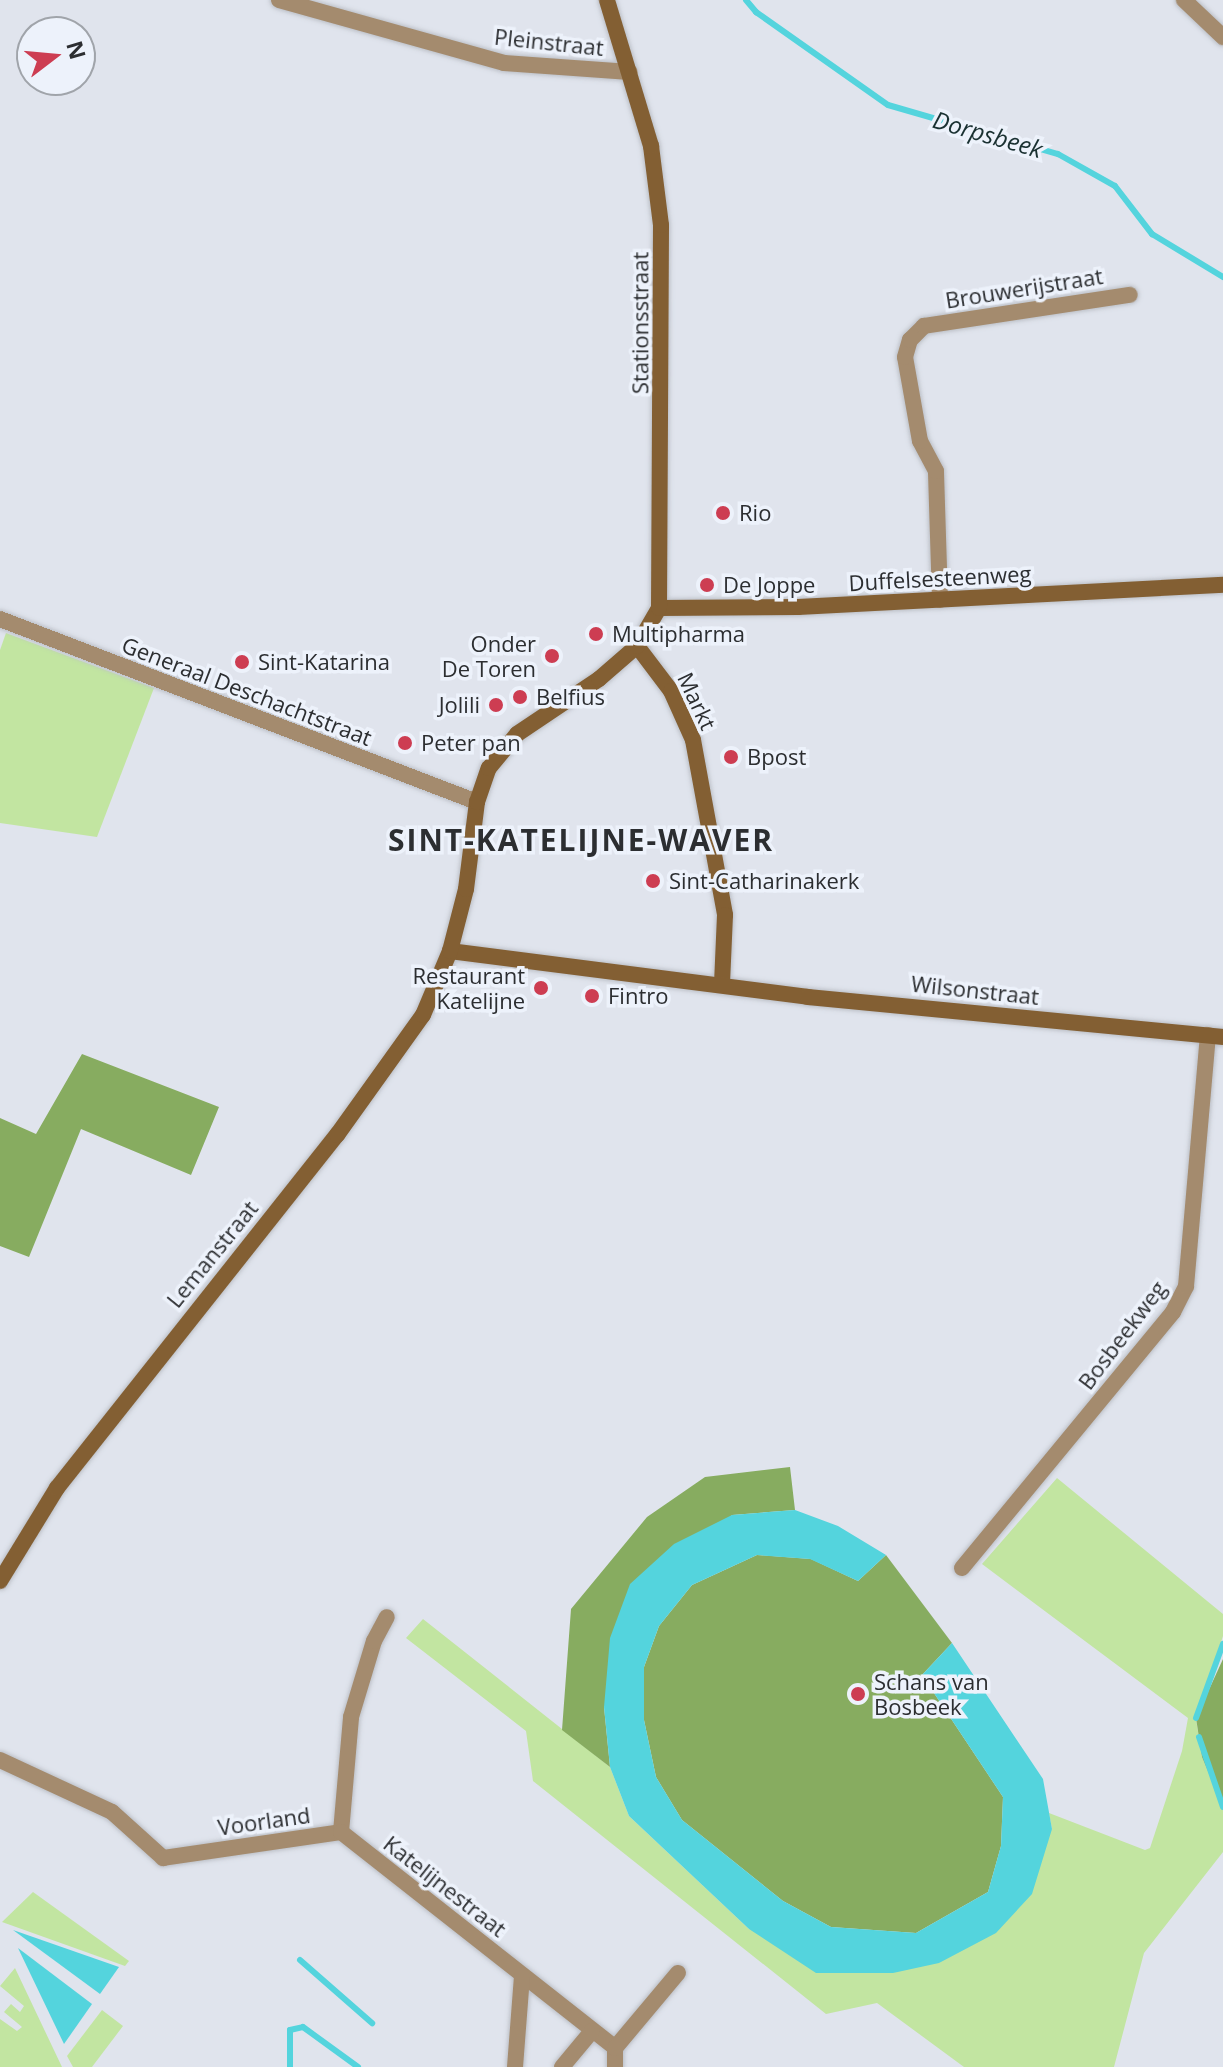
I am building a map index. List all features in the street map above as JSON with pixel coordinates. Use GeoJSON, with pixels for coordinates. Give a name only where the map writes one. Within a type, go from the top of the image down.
{"type":"FeatureCollection","features":[{"type":"Feature","properties":{"kind":"street","name":"Pleinstraat"},"geometry":{"type":"LineString","coordinates":[[279,0],[504,63],[630,72]]}},
{"type":"Feature","properties":{"kind":"street","name":"Stationsstraat"},"geometry":{"type":"LineString","coordinates":[[607,0],[651,146],[661,225],[659,608],[637,646]]}},
{"type":"Feature","properties":{"kind":"street"},"geometry":{"type":"LineString","coordinates":[[1184,0],[1223,37]]}},
{"type":"Feature","properties":{"kind":"street","name":"Brouwerijstraat"},"geometry":{"type":"LineString","coordinates":[[940,600],[936,471],[920,441],[905,357],[910,340],[924,326],[1130,295]]}},
{"type":"Feature","properties":{"kind":"street","name":"Duffelsesteenweg"},"geometry":{"type":"LineString","coordinates":[[659,608],[940,600],[1223,585]]}},
{"type":"Feature","properties":{"kind":"street","name":"Generaal Deschachtstraat"},"geometry":{"type":"LineString","coordinates":[[0,619],[477,802]]}},
{"type":"Feature","properties":{"kind":"street"},"geometry":{"type":"LineString","coordinates":[[637,646],[599,679],[517,734],[489,768],[477,802],[466,889],[450,951],[722,983]]}},
{"type":"Feature","properties":{"kind":"street","name":"Markt"},"geometry":{"type":"LineString","coordinates":[[637,646],[659,670],[693,740],[725,915],[722,983]]}},
{"type":"Feature","properties":{"kind":"street","name":"Lemanstraat"},"geometry":{"type":"LineString","coordinates":[[0,1581],[57,1488],[401,1049],[423,1015],[450,951]]}},
{"type":"Feature","properties":{"kind":"street","name":"Wilsonstraat"},"geometry":{"type":"LineString","coordinates":[[722,983],[808,997],[1215,1036]]}},
{"type":"Feature","properties":{"kind":"street","name":"Bosbeekweg"},"geometry":{"type":"LineString","coordinates":[[962,1568],[1173,1312],[1186,1286],[1215,1036]]}},
{"type":"Feature","properties":{"kind":"street","name":"Voorland"},"geometry":{"type":"LineString","coordinates":[[0,1760],[112,1812],[163,1858],[341,1832],[351,1717],[374,1641],[387,1617]]}},
{"type":"Feature","properties":{"kind":"street","name":"Katelijnestraat"},"geometry":{"type":"LineString","coordinates":[[341,1832],[615,2048]]}},
{"type":"Feature","properties":{"kind":"street"},"geometry":{"type":"LineString","coordinates":[[615,2067],[615,2048],[678,1973]]}},
{"type":"Feature","properties":{"kind":"street"},"geometry":{"type":"LineString","coordinates":[[515,2067],[522,1975]]}},
{"type":"Feature","properties":{"kind":"street"},"geometry":{"type":"LineString","coordinates":[[562,2067],[592,2031]]}},
{"type":"Feature","properties":{"kind":"green space"},"geometry":{"type":"Polygon","coordinates":[[[6,633],[154,688],[97,837],[0,823],[0,650],[6,633]]]}},
{"type":"Feature","properties":{"kind":"green space"},"geometry":{"type":"Polygon","coordinates":[[[82,1054],[219,1107],[191,1175],[81,1129],[29,1257],[0,1246],[0,1118],[36,1134],[82,1054]]]}},
{"type":"Feature","properties":{"kind":"green space"},"geometry":{"type":"Polygon","coordinates":[[[790,1467],[795,1510],[732,1515],[604,1707],[610,1767],[562,1730],[571,1609],[647,1517],[705,1477],[790,1467]]]}},
{"type":"Feature","properties":{"kind":"green space"},"geometry":{"type":"Polygon","coordinates":[[[1057,1478],[1223,1614],[1223,1636],[1196,1719],[1202,1757],[1223,1807],[1223,1852],[1144,1953],[1114,2067],[964,2067],[877,2003],[826,2014],[533,1781],[526,1731],[406,1638],[423,1619],[610,1767],[629,1816],[749,1929],[939,1963],[1052,1829],[1049,1813],[1145,1850],[1150,1848],[1182,1751],[1188,1718],[982,1564],[1057,1478]]]}},
{"type":"Feature","properties":{"kind":"green space"},"geometry":{"type":"Polygon","coordinates":[[[757,1555],[811,1559],[858,1581],[886,1555],[952,1643],[922,1675],[1003,1797],[1001,1846],[988,1892],[916,1933],[831,1927],[783,1901],[682,1820],[656,1777],[644,1720],[644,1667],[659,1626],[692,1585],[757,1555]]]}},
{"type":"Feature","properties":{"kind":"green space"},"geometry":{"type":"Polygon","coordinates":[[[1223,1659],[1223,1807],[1202,1757],[1196,1718],[1223,1659]]]}},
{"type":"Feature","properties":{"kind":"green space"},"geometry":{"type":"Polygon","coordinates":[[[33,1892],[129,1961],[125,1966],[2,1922],[33,1892]]]}},
{"type":"Feature","properties":{"kind":"green space"},"geometry":{"type":"Polygon","coordinates":[[[15,1968],[62,2067],[0,2067],[0,2019],[17,2031],[22,2027],[4,2012],[11,2004],[20,2012],[24,2006],[0,1986],[15,1968]]]}},
{"type":"Feature","properties":{"kind":"green space"},"geometry":{"type":"Polygon","coordinates":[[[102,2010],[123,2026],[92,2067],[73,2067],[67,2056],[102,2010]]]}},
{"type":"Feature","properties":{"kind":"water"},"geometry":{"type":"Polygon","coordinates":[[[795,1510],[838,1526],[886,1555],[858,1581],[810,1559],[757,1555],[692,1585],[659,1626],[644,1667],[644,1720],[656,1777],[682,1820],[783,1901],[831,1927],[916,1933],[988,1892],[1001,1846],[1003,1797],[922,1675],[952,1643],[1043,1779],[1052,1829],[1032,1894],[996,1933],[939,1963],[893,1973],[816,1973],[749,1929],[629,1816],[610,1767],[604,1707],[610,1638],[630,1584],[674,1544],[732,1515],[795,1510]]]}},
{"type":"Feature","properties":{"kind":"water"},"geometry":{"type":"Polygon","coordinates":[[[13,1930],[119,1967],[100,1994],[13,1930]]]}},
{"type":"Feature","properties":{"kind":"water"},"geometry":{"type":"Polygon","coordinates":[[[18,1948],[92,2004],[64,2044],[18,1948]]]}},
{"type":"Feature","properties":{"kind":"waterway","name":"Dorpsbeek"},"geometry":{"type":"LineString","coordinates":[[746,0],[756,12],[888,105],[1058,154],[1115,186],[1152,234],[1223,277]]}},
{"type":"Feature","properties":{"kind":"waterway","name":"Dorpsbeek"},"geometry":{"type":"LineString","coordinates":[[1196,1718],[1223,1644]]}},
{"type":"Feature","properties":{"kind":"waterway","name":"Dorpsbeek"},"geometry":{"type":"LineString","coordinates":[[1199,1737],[1223,1807]]}},
{"type":"Feature","properties":{"kind":"waterway"},"geometry":{"type":"LineString","coordinates":[[300,1960],[372,2023]]}},
{"type":"Feature","properties":{"kind":"waterway"},"geometry":{"type":"LineString","coordinates":[[290,2067],[290,2030],[303,2027],[358,2067]]}},
{"type":"Feature","properties":{"kind":"place","name":"Rio"},"geometry":{"type":"Point","coordinates":[723,513]}},
{"type":"Feature","properties":{"kind":"place","name":"De Joppe"},"geometry":{"type":"Point","coordinates":[707,585]}},
{"type":"Feature","properties":{"kind":"place","name":"Multipharma"},"geometry":{"type":"Point","coordinates":[596,634]}},
{"type":"Feature","properties":{"kind":"place","name":"Onder De Toren"},"geometry":{"type":"Point","coordinates":[552,656]}},
{"type":"Feature","properties":{"kind":"place","name":"Sint-Katarina"},"geometry":{"type":"Point","coordinates":[242,662]}},
{"type":"Feature","properties":{"kind":"place","name":"Belfius"},"geometry":{"type":"Point","coordinates":[520,697]}},
{"type":"Feature","properties":{"kind":"place","name":"Jolili"},"geometry":{"type":"Point","coordinates":[496,705]}},
{"type":"Feature","properties":{"kind":"place","name":"Peter pan"},"geometry":{"type":"Point","coordinates":[405,743]}},
{"type":"Feature","properties":{"kind":"place","name":"Bpost"},"geometry":{"type":"Point","coordinates":[731,757]}},
{"type":"Feature","properties":{"kind":"place","name":"Sint-Catharinakerk"},"geometry":{"type":"Point","coordinates":[653,881]}},
{"type":"Feature","properties":{"kind":"place","name":"Restaurant Katelijne"},"geometry":{"type":"Point","coordinates":[541,988]}},
{"type":"Feature","properties":{"kind":"place","name":"Fintro"},"geometry":{"type":"Point","coordinates":[592,996]}},
{"type":"Feature","properties":{"kind":"place","name":"Schans van Bosbeek"},"geometry":{"type":"Point","coordinates":[858,1694]}},
{"type":"Feature","properties":{"kind":"district","name":"SINT-KATELIJNE-WAVER"},"geometry":{"type":"Point","coordinates":[581,840]}}]}
